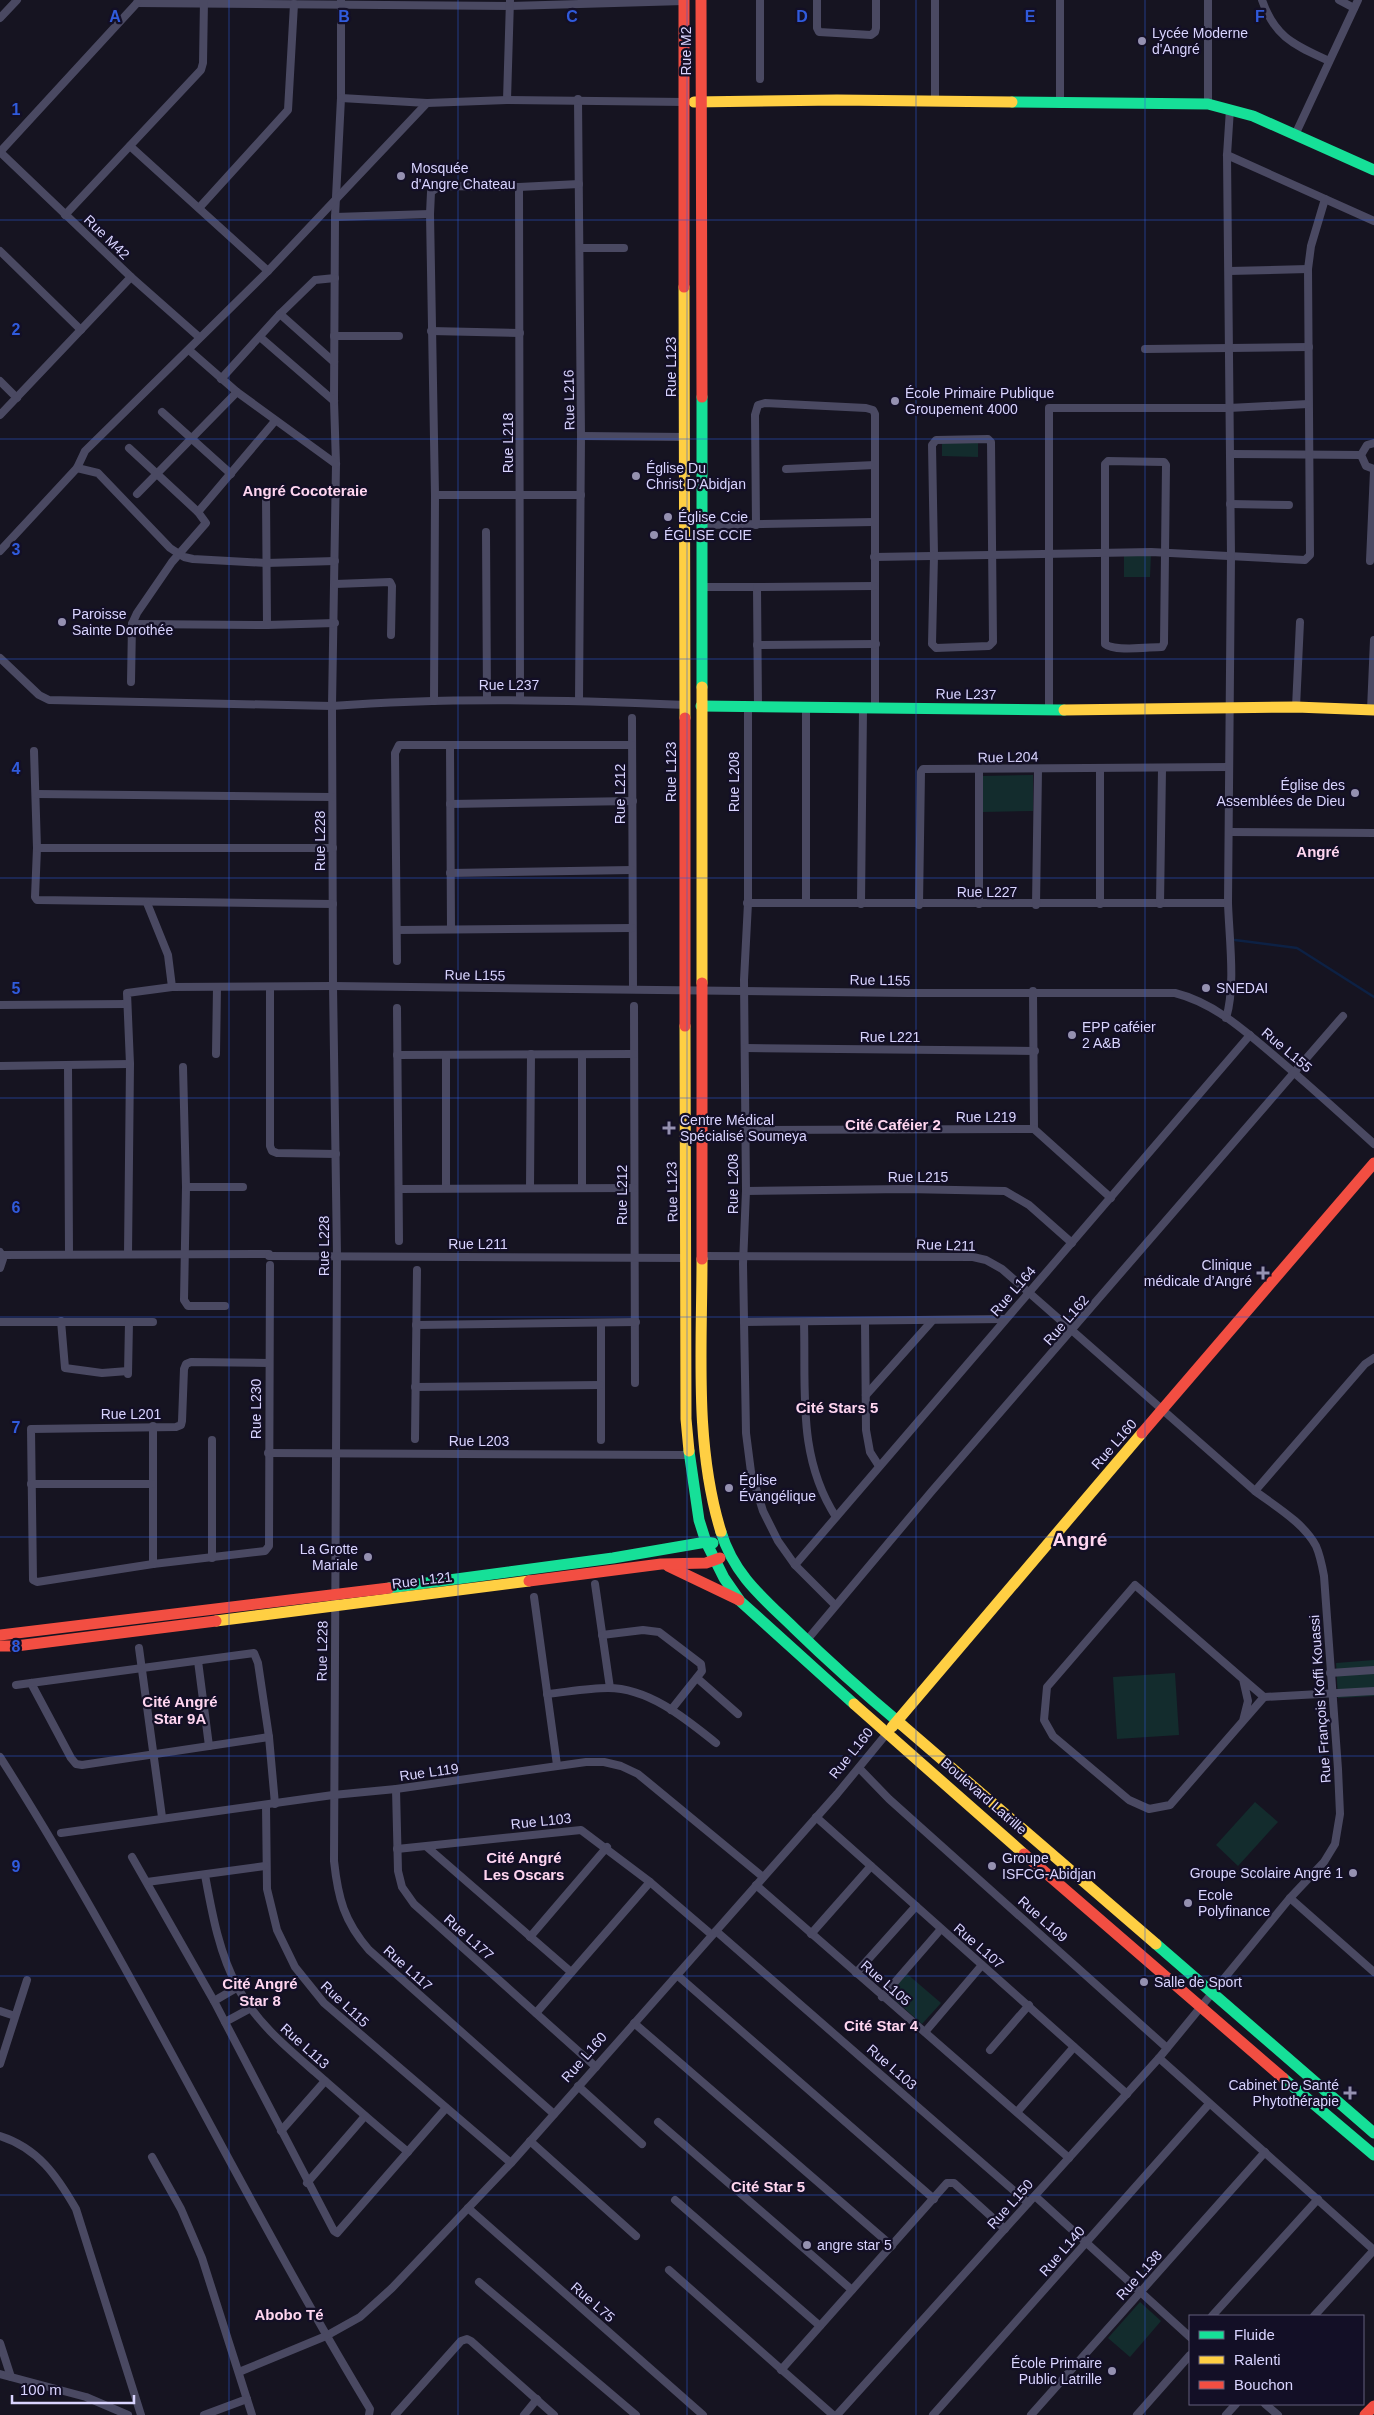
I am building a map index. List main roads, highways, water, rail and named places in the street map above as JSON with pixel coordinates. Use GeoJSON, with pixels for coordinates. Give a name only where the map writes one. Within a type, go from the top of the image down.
{"type":"FeatureCollection","features":[{"type":"Feature","properties":{"kind":"main road","name":"Rue M2"},"geometry":{"type":"LineString","coordinates":[[701,0],[702,102]]}},
{"type":"Feature","properties":{"kind":"main road","name":"Rue L123"},"geometry":{"type":"LineString","coordinates":[[684,1],[686,437],[685,990],[688,1258],[686,1420],[696,1505],[706,1542]]}},
{"type":"Feature","properties":{"kind":"main road"},"geometry":{"type":"LineString","coordinates":[[685,102],[837,100],[1060,104],[1208,104],[1253,116],[1374,170]]}},
{"type":"Feature","properties":{"kind":"main road"},"geometry":{"type":"LineString","coordinates":[[702,102],[701,989],[704,1444],[712,1504],[727,1552]]}},
{"type":"Feature","properties":{"kind":"main road","name":"Rue L237"},"geometry":{"type":"LineString","coordinates":[[701,706],[806,709],[1049,710],[1296,707],[1373,710]]}},
{"type":"Feature","properties":{"kind":"main road","name":"Rue L160"},"geometry":{"type":"LineString","coordinates":[[888,1732],[1374,1163]]}},
{"type":"Feature","properties":{"kind":"main road"},"geometry":{"type":"LineString","coordinates":[[0,1635],[336,1600],[706,1542],[716,1544],[727,1552]]}},
{"type":"Feature","properties":{"kind":"main road","name":"Boulevard Latrille"},"geometry":{"type":"LineString","coordinates":[[706,1542],[715,1561],[740,1601],[856,1706],[888,1732],[1200,2008],[1374,2155]]}},
{"type":"Feature","properties":{"kind":"main road"},"geometry":{"type":"LineString","coordinates":[[715,1561],[727,1552]]}},
{"type":"Feature","properties":{"kind":"main road","name":"Boulevard Latrille"},"geometry":{"type":"LineString","coordinates":[[727,1552],[745,1580],[843,1676],[1374,2133]]}},
{"type":"Feature","properties":{"kind":"main road","name":"Rue L121"},"geometry":{"type":"LineString","coordinates":[[0,1646],[24,1645],[336,1600],[661,1564],[715,1561]]}},
{"type":"Feature","properties":{"kind":"main road"},"geometry":{"type":"LineString","coordinates":[[661,1564],[683,1572],[740,1601]]}},
{"type":"Feature","properties":{"kind":"main road"},"geometry":{"type":"LineString","coordinates":[[1364,2415],[1374,2406]]}},
{"type":"Feature","properties":{"kind":"waterway"},"geometry":{"type":"LineString","coordinates":[[1235,940],[1297,948],[1374,997]]}},
{"type":"Feature","properties":{"kind":"place","name":"Lycée Moderne d'Angré"},"geometry":{"type":"Point","coordinates":[1142,41]}},
{"type":"Feature","properties":{"kind":"place","name":"Mosquée d'Angre Chateau"},"geometry":{"type":"Point","coordinates":[401,176]}},
{"type":"Feature","properties":{"kind":"place","name":"École Primaire Publique Groupement 4000"},"geometry":{"type":"Point","coordinates":[895,401]}},
{"type":"Feature","properties":{"kind":"place","name":"Église Du Christ D'Abidjan"},"geometry":{"type":"Point","coordinates":[636,476]}},
{"type":"Feature","properties":{"kind":"place","name":"Église Ccie"},"geometry":{"type":"Point","coordinates":[668,517]}},
{"type":"Feature","properties":{"kind":"place","name":"ÉGLISE CCIE"},"geometry":{"type":"Point","coordinates":[654,535]}},
{"type":"Feature","properties":{"kind":"place","name":"Paroisse Sainte Dorothée"},"geometry":{"type":"Point","coordinates":[62,622]}},
{"type":"Feature","properties":{"kind":"place","name":"Église des Assemblées de Dieu"},"geometry":{"type":"Point","coordinates":[1355,793]}},
{"type":"Feature","properties":{"kind":"place","name":"SNEDAI"},"geometry":{"type":"Point","coordinates":[1206,988]}},
{"type":"Feature","properties":{"kind":"place","name":"EPP caféier 2 A&B"},"geometry":{"type":"Point","coordinates":[1072,1035]}},
{"type":"Feature","properties":{"kind":"place","name":"Centre Médical Spécialisé Soumeya"},"geometry":{"type":"Point","coordinates":[669,1128]}},
{"type":"Feature","properties":{"kind":"place","name":"Clinique médicale d’Angré"},"geometry":{"type":"Point","coordinates":[1263,1273]}},
{"type":"Feature","properties":{"kind":"place","name":"Église Évangélique"},"geometry":{"type":"Point","coordinates":[729,1488]}},
{"type":"Feature","properties":{"kind":"place","name":"La Grotte Mariale"},"geometry":{"type":"Point","coordinates":[368,1557]}},
{"type":"Feature","properties":{"kind":"place","name":"Groupe ISFCG-Abidjan"},"geometry":{"type":"Point","coordinates":[992,1866]}},
{"type":"Feature","properties":{"kind":"place","name":"Groupe Scolaire Angré 1"},"geometry":{"type":"Point","coordinates":[1353,1873]}},
{"type":"Feature","properties":{"kind":"place","name":"Ecole Polyfinance"},"geometry":{"type":"Point","coordinates":[1188,1903]}},
{"type":"Feature","properties":{"kind":"place","name":"Salle de Sport"},"geometry":{"type":"Point","coordinates":[1144,1982]}},
{"type":"Feature","properties":{"kind":"place","name":"Cabinet De Santé Phytothérapie"},"geometry":{"type":"Point","coordinates":[1350,2093]}},
{"type":"Feature","properties":{"kind":"place","name":"angre star 5"},"geometry":{"type":"Point","coordinates":[807,2245]}},
{"type":"Feature","properties":{"kind":"place","name":"École Primaire Public Latrille"},"geometry":{"type":"Point","coordinates":[1112,2371]}},
{"type":"Feature","properties":{"kind":"district","name":"Angré Cocoteraie"},"geometry":{"type":"Point","coordinates":[305,491]}},
{"type":"Feature","properties":{"kind":"district","name":"Angré"},"geometry":{"type":"Point","coordinates":[1318,852]}},
{"type":"Feature","properties":{"kind":"district","name":"Cité Caféier 2"},"geometry":{"type":"Point","coordinates":[893,1125]}},
{"type":"Feature","properties":{"kind":"district","name":"Cité Stars 5"},"geometry":{"type":"Point","coordinates":[837,1408]}},
{"type":"Feature","properties":{"kind":"district","name":"Angré"},"geometry":{"type":"Point","coordinates":[1080,1539]}},
{"type":"Feature","properties":{"kind":"district","name":"Cité Angré Star 9A"},"geometry":{"type":"Point","coordinates":[180,1710]}},
{"type":"Feature","properties":{"kind":"district","name":"Cité Angré Les Oscars"},"geometry":{"type":"Point","coordinates":[524,1866]}},
{"type":"Feature","properties":{"kind":"district","name":"Cité Angré Star 8"},"geometry":{"type":"Point","coordinates":[260,1992]}},
{"type":"Feature","properties":{"kind":"district","name":"Cité Star 4"},"geometry":{"type":"Point","coordinates":[881,2026]}},
{"type":"Feature","properties":{"kind":"district","name":"Cité Star 5"},"geometry":{"type":"Point","coordinates":[768,2187]}},
{"type":"Feature","properties":{"kind":"district","name":"Abobo Té"},"geometry":{"type":"Point","coordinates":[289,2315]}}]}
